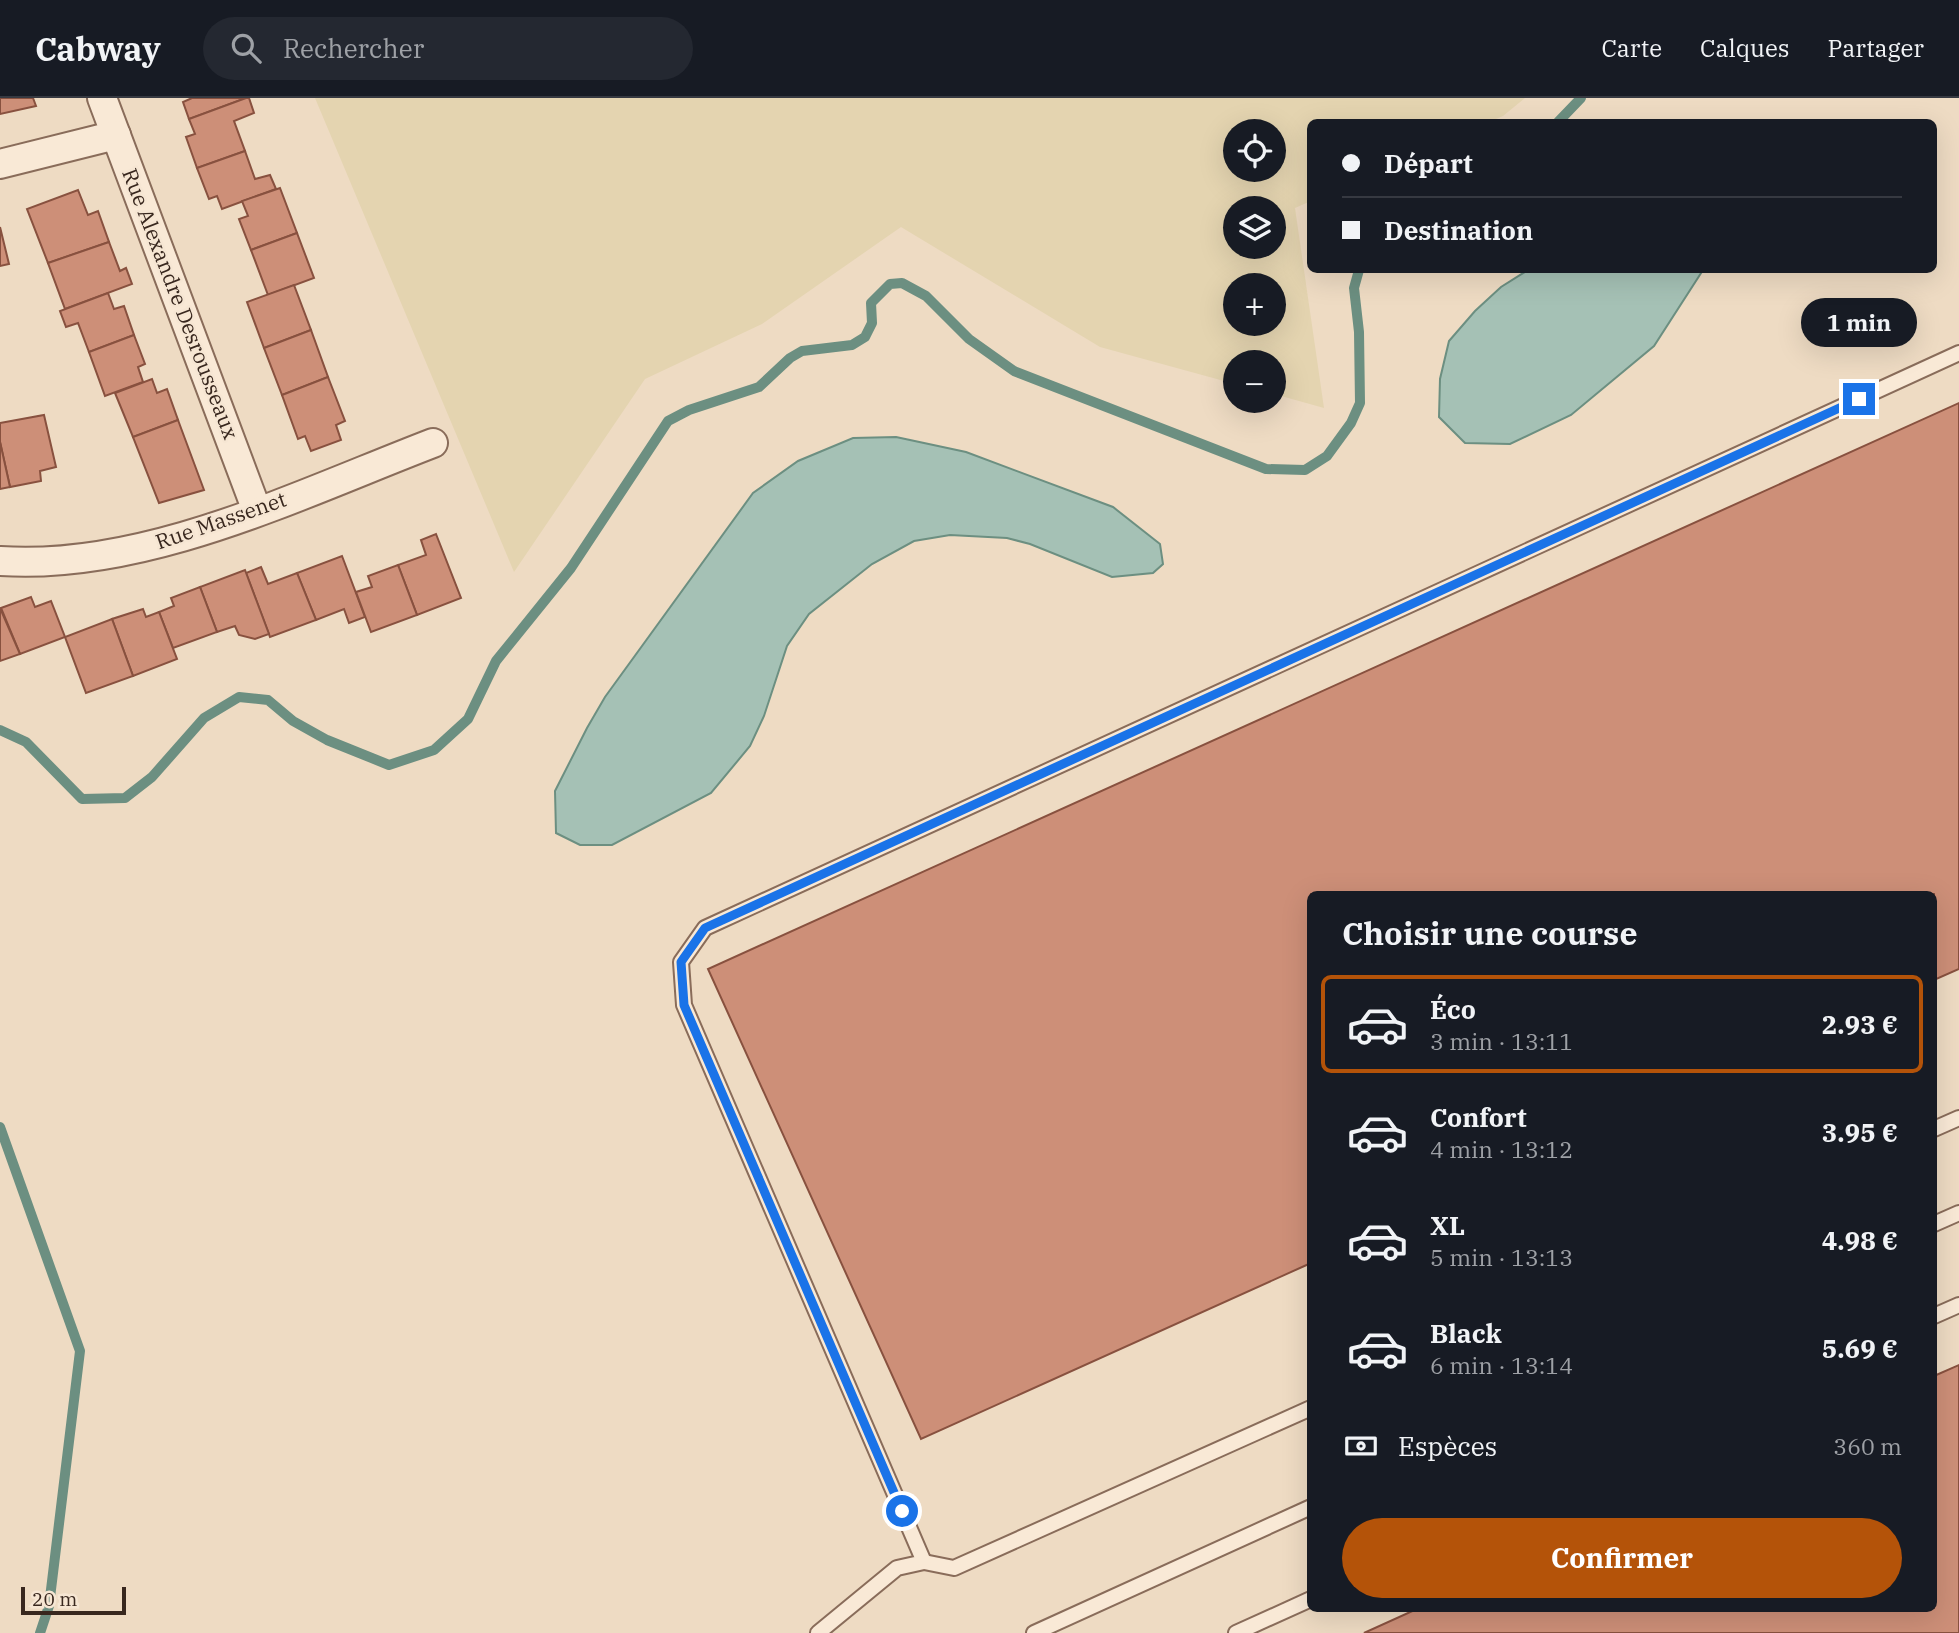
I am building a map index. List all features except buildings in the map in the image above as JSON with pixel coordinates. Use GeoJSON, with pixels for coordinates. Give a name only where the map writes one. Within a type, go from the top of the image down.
{"type":"FeatureCollection","features":[{"type":"Feature","properties":{"kind":"street","name":"Rue Alexandre Desrousseaux"},"geometry":{"type":"LineString","coordinates":[[102,98],[257,511]]}},
{"type":"Feature","properties":{"kind":"street"},"geometry":{"type":"LineString","coordinates":[[0,164],[116,135]]}},
{"type":"Feature","properties":{"kind":"street","name":"Rue Massenet"},"geometry":{"type":"LineString","coordinates":[[0,561],[110,554],[185,536],[433,443]]}},
{"type":"Feature","properties":{"kind":"lane"},"geometry":{"type":"LineString","coordinates":[[924,1562],[684,1005],[681,962],[705,928],[1959,353]]}},
{"type":"Feature","properties":{"kind":"lane"},"geometry":{"type":"LineString","coordinates":[[1937,1128],[1959,1118]]}},
{"type":"Feature","properties":{"kind":"lane"},"geometry":{"type":"LineString","coordinates":[[1937,1223],[1959,1213]]}},
{"type":"Feature","properties":{"kind":"lane"},"geometry":{"type":"LineString","coordinates":[[1937,1315],[1959,1304]]}},
{"type":"Feature","properties":{"kind":"lane"},"geometry":{"type":"LineString","coordinates":[[818,1633],[897,1568],[924,1562],[954,1568],[1307,1410]]}},
{"type":"Feature","properties":{"kind":"lane"},"geometry":{"type":"LineString","coordinates":[[1034,1633],[1307,1509]]}},
{"type":"Feature","properties":{"kind":"lane"},"geometry":{"type":"LineString","coordinates":[[1236,1633],[1307,1601]]}},
{"type":"Feature","properties":{"kind":"shaded area"},"geometry":{"type":"Polygon","coordinates":[[[315,98],[1525,98],[1496,119],[1307,119],[1307,203],[1295,208],[1324,408],[1286,397],[1286,350],[1223,350],[1223,381],[1100,347],[901,227],[762,324],[645,379],[514,572],[315,98]]]}},
{"type":"Feature","properties":{"kind":"shaded area"},"geometry":{"type":"Polygon","coordinates":[[[1523,273],[1701,273],[1654,346],[1571,415],[1510,444],[1465,443],[1439,417],[1440,379],[1449,341],[1501,287],[1523,273]]]}},
{"type":"Feature","properties":{"kind":"shaded area"},"geometry":{"type":"Polygon","coordinates":[[[896,437],[966,452],[1113,507],[1160,544],[1163,564],[1153,573],[1112,577],[1030,544],[1007,538],[950,535],[914,541],[872,564],[809,614],[787,646],[764,716],[750,746],[711,793],[612,845],[580,845],[556,833],[555,791],[587,728],[605,697],[753,493],[798,461],[853,438],[896,437]]]}},
{"type":"Feature","properties":{"kind":"waterway"},"geometry":{"type":"LineString","coordinates":[[1561,119],[1581,98]]}},
{"type":"Feature","properties":{"kind":"waterway"},"geometry":{"type":"LineString","coordinates":[[0,730],[26,742],[82,799],[125,798],[152,777],[204,718],[239,697],[268,700],[293,721],[327,740],[389,765],[434,750],[468,719],[496,661],[571,568],[668,421],[689,410],[759,387],[790,358],[802,351],[852,345],[865,337],[872,323],[871,303],[890,284],[902,283],[926,296],[969,339],[1014,371],[1266,469],[1305,470],[1327,456],[1351,423],[1360,403],[1359,332],[1354,288],[1358,273]]}},
{"type":"Feature","properties":{"kind":"waterway"},"geometry":{"type":"LineString","coordinates":[[0,1127],[80,1351],[49,1606],[40,1633]]}},
{"type":"Feature","properties":{"kind":"route"},"geometry":{"type":"LineString","coordinates":[[902,1511],[684,1005],[681,962],[705,928],[1859,399]]}}]}
